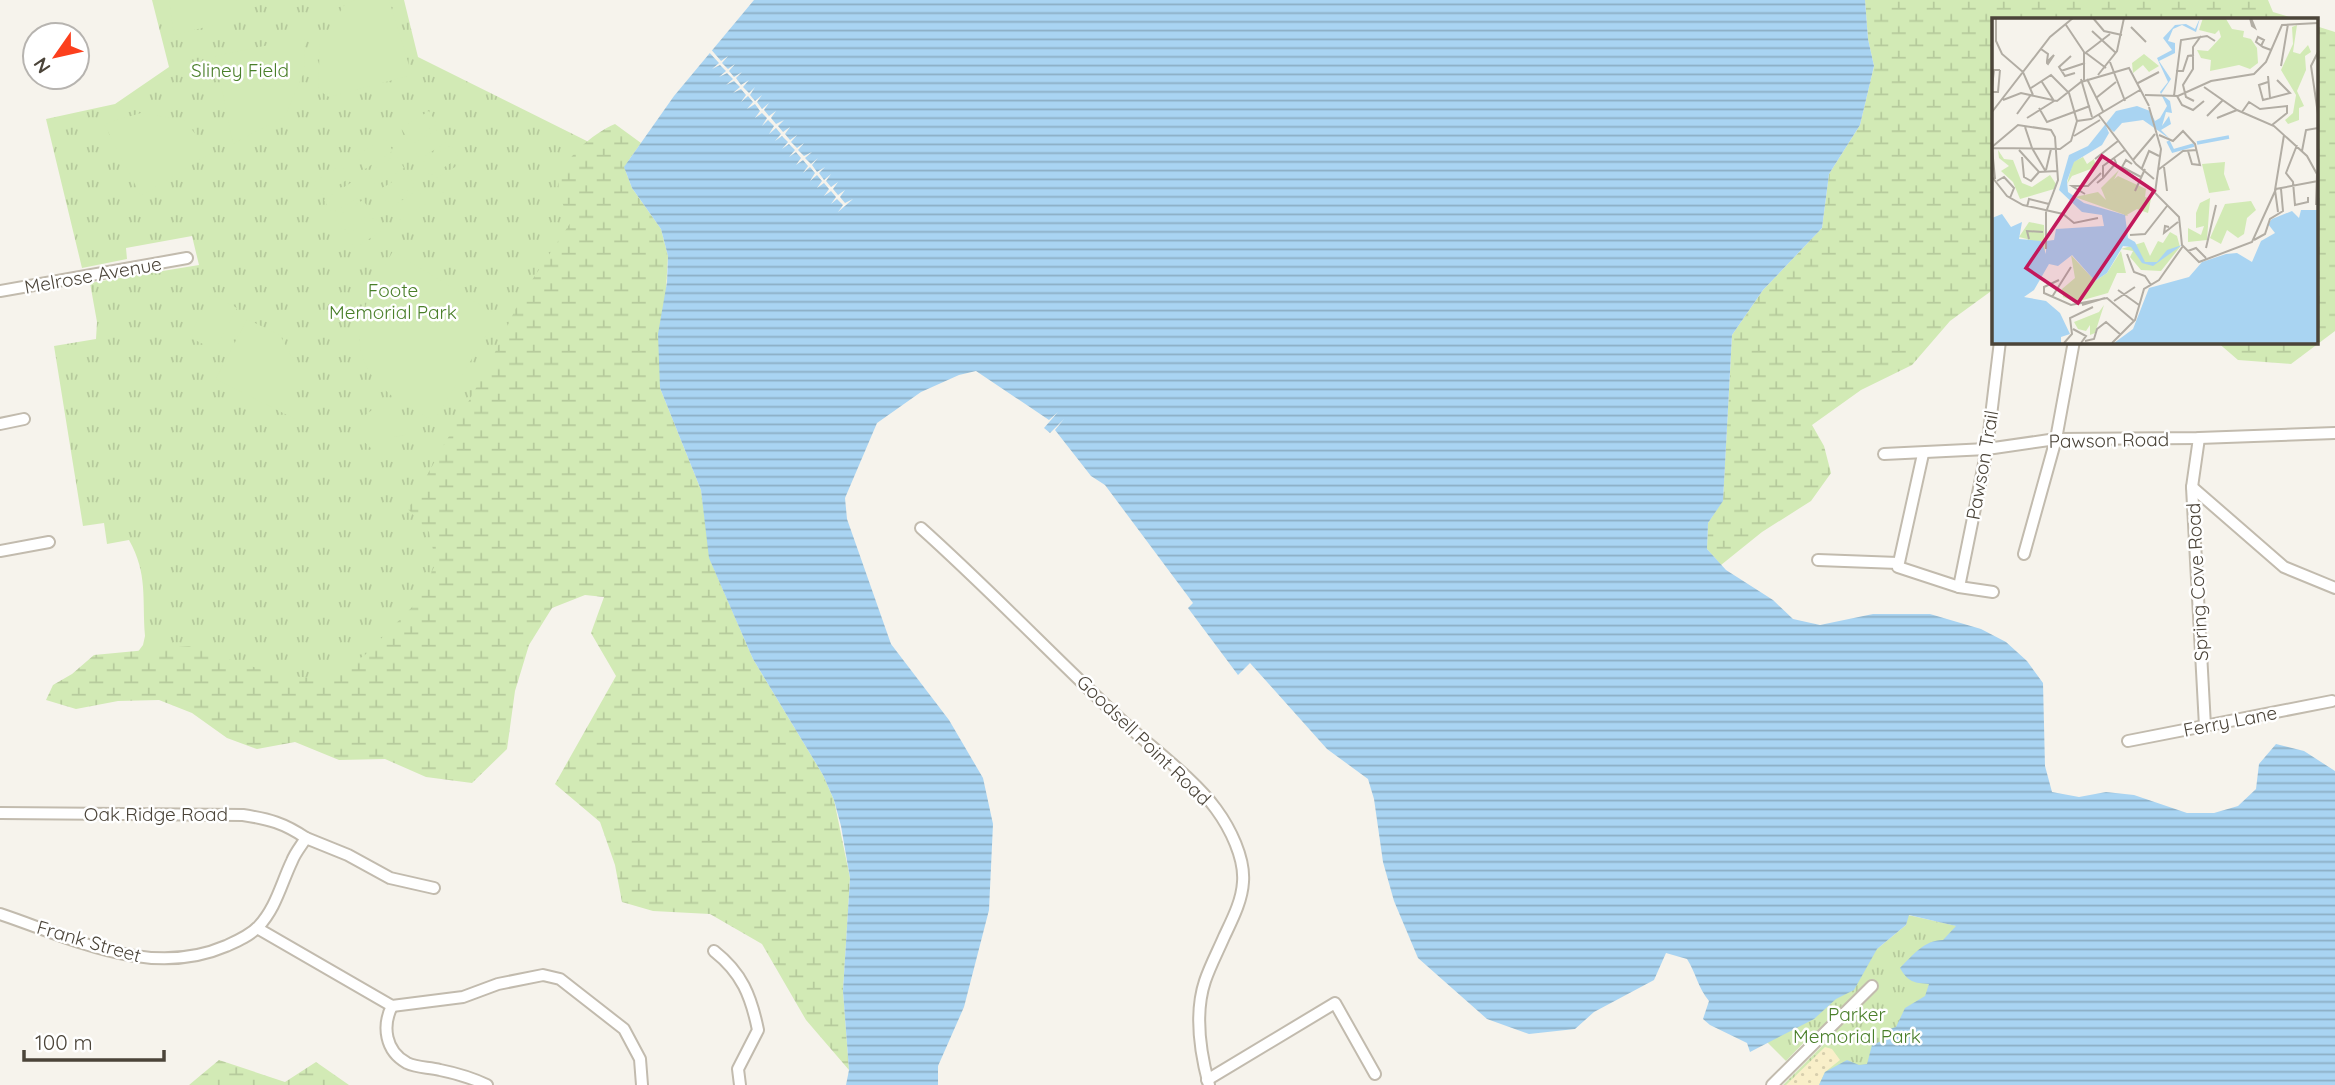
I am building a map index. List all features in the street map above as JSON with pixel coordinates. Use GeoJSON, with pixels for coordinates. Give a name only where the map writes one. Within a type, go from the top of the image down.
{"type":"FeatureCollection","features":[{"type":"Feature","properties":{"kind":"street","name":"Melrose Avenue"},"geometry":{"type":"LineString","coordinates":[[0,291],[187,258]]}},
{"type":"Feature","properties":{"kind":"street","name":"Pawson Trail"},"geometry":{"type":"LineString","coordinates":[[1959,587],[1986,449],[2000,343]]}},
{"type":"Feature","properties":{"kind":"street"},"geometry":{"type":"LineString","coordinates":[[2024,554],[2056,439],[2074,343]]}},
{"type":"Feature","properties":{"kind":"street"},"geometry":{"type":"LineString","coordinates":[[0,424],[24,419]]}},
{"type":"Feature","properties":{"kind":"street","name":"Pawson Road"},"geometry":{"type":"LineString","coordinates":[[1884,454],[1986,449],[2056,439],[2335,433]]}},
{"type":"Feature","properties":{"kind":"street","name":"Spring Cove Road"},"geometry":{"type":"LineString","coordinates":[[2199,438],[2192,487],[2205,726]]}},
{"type":"Feature","properties":{"kind":"street"},"geometry":{"type":"LineString","coordinates":[[1923,454],[1898,567],[1959,587],[1993,592]]}},
{"type":"Feature","properties":{"kind":"street"},"geometry":{"type":"LineString","coordinates":[[2192,487],[2284,567],[2335,588]]}},
{"type":"Feature","properties":{"kind":"street","name":"Goodsell Point Road"},"geometry":{"type":"LineString","coordinates":[[921,528],[1115,715],[1203,793],[1228,829],[1242,868],[1243,883],[1237,908],[1205,981],[1199,1004],[1200,1040],[1208,1082]]}},
{"type":"Feature","properties":{"kind":"street"},"geometry":{"type":"LineString","coordinates":[[0,551],[49,542]]}},
{"type":"Feature","properties":{"kind":"street"},"geometry":{"type":"LineString","coordinates":[[1818,560],[1898,562]]}},
{"type":"Feature","properties":{"kind":"street","name":"Ferry Lane"},"geometry":{"type":"LineString","coordinates":[[2128,741],[2332,701]]}},
{"type":"Feature","properties":{"kind":"street","name":"Oak Ridge Road"},"geometry":{"type":"LineString","coordinates":[[0,813],[243,815],[288,825],[306,838],[348,855],[390,878],[434,888]]}},
{"type":"Feature","properties":{"kind":"street"},"geometry":{"type":"LineString","coordinates":[[306,838],[292,861],[281,892],[257,928],[392,1006],[463,997],[498,984],[543,975],[560,979],[624,1029],[640,1059],[642,1085]]}},
{"type":"Feature","properties":{"kind":"street","name":"Frank Street"},"geometry":{"type":"LineString","coordinates":[[0,914],[114,953],[158,959],[183,959],[219,949],[239,941],[257,928]]}},
{"type":"Feature","properties":{"kind":"street"},"geometry":{"type":"LineString","coordinates":[[714,951],[731,965],[742,981],[758,1030],[738,1069],[740,1085]]}},
{"type":"Feature","properties":{"kind":"street"},"geometry":{"type":"LineString","coordinates":[[1772,1085],[1872,986]]}},
{"type":"Feature","properties":{"kind":"street"},"geometry":{"type":"LineString","coordinates":[[1208,1082],[1335,1003],[1375,1074]]}},
{"type":"Feature","properties":{"kind":"street"},"geometry":{"type":"LineString","coordinates":[[392,1006],[387,1016],[385,1031],[389,1043],[400,1057],[414,1065],[487,1085]]}},
{"type":"Feature","properties":{"kind":"green space","name":"Foote Memorial Park"},"geometry":{"type":"Polygon","coordinates":[[[152,0],[404,0],[418,57],[629,162],[408,705],[137,653],[145,636],[142,575],[135,552],[129,540],[107,544],[104,523],[83,526],[54,346],[96,339],[97,322],[90,283],[199,265],[192,236],[126,248],[127,259],[82,268],[46,119],[115,104],[169,67],[152,0]]]}},
{"type":"Feature","properties":{"kind":"green space"},"geometry":{"type":"Polygon","coordinates":[[[169,0],[237,0],[214,25],[174,35],[169,0]]]}},
{"type":"Feature","properties":{"kind":"green space"},"geometry":{"type":"Polygon","coordinates":[[[355,0],[389,0],[412,75],[329,97],[318,90],[320,43],[345,4],[355,0]]]}},
{"type":"Feature","properties":{"kind":"green space"},"geometry":{"type":"Polygon","coordinates":[[[1865,0],[2268,0],[2273,12],[2293,18],[1992,18],[1992,290],[1950,321],[1912,365],[1861,390],[1812,425],[1824,446],[1831,473],[1811,501],[1762,532],[1721,565],[1707,549],[1708,523],[1723,500],[1732,335],[1763,290],[1822,228],[1829,174],[1860,125],[1874,66],[1868,39],[1865,0]]]}},
{"type":"Feature","properties":{"kind":"green space"},"geometry":{"type":"Polygon","coordinates":[[[2318,27],[2335,32],[2335,331],[2291,364],[2238,360],[2218,343],[2318,343],[2318,27]]]}},
{"type":"Feature","properties":{"kind":"green space","name":"Sliney Field"},"geometry":{"type":"Polygon","coordinates":[[[304,38],[305,70],[285,116],[233,144],[215,56],[304,38]]]}},
{"type":"Feature","properties":{"kind":"green space"},"geometry":{"type":"Polygon","coordinates":[[[429,111],[437,124],[409,141],[401,128],[429,111]]]}},
{"type":"Feature","properties":{"kind":"green space"},"geometry":{"type":"Polygon","coordinates":[[[141,113],[184,120],[211,153],[141,196],[104,124],[141,113]]]}},
{"type":"Feature","properties":{"kind":"green space"},"geometry":{"type":"Polygon","coordinates":[[[615,124],[641,143],[624,167],[632,188],[661,229],[668,256],[660,388],[701,490],[711,562],[753,659],[823,775],[834,800],[850,878],[843,991],[849,1070],[806,1020],[762,944],[710,914],[653,911],[622,902],[615,865],[600,822],[555,784],[616,676],[591,633],[604,597],[585,595],[552,608],[529,645],[515,691],[507,749],[472,783],[426,777],[385,759],[339,760],[295,742],[257,749],[227,738],[192,713],[159,700],[118,701],[76,709],[46,700],[53,685],[72,674],[94,655],[189,646],[275,674],[319,679],[364,656],[417,602],[436,563],[429,532],[408,509],[489,365],[522,295],[571,222],[559,192],[563,171],[586,142],[615,124]]]}},
{"type":"Feature","properties":{"kind":"green space"},"geometry":{"type":"Polygon","coordinates":[[[440,128],[448,141],[420,159],[411,145],[440,128]]]}},
{"type":"Feature","properties":{"kind":"green space"},"geometry":{"type":"Polygon","coordinates":[[[385,138],[393,151],[365,169],[357,155],[385,138]]]}},
{"type":"Feature","properties":{"kind":"green space"},"geometry":{"type":"Polygon","coordinates":[[[451,145],[459,158],[430,176],[422,163],[451,145]]]}},
{"type":"Feature","properties":{"kind":"green space"},"geometry":{"type":"Polygon","coordinates":[[[396,155],[404,168],[376,186],[368,173],[396,155]]]}},
{"type":"Feature","properties":{"kind":"green space"},"geometry":{"type":"Polygon","coordinates":[[[462,163],[470,176],[441,194],[433,180],[462,163]]]}},
{"type":"Feature","properties":{"kind":"green space"},"geometry":{"type":"Polygon","coordinates":[[[341,165],[350,178],[321,196],[313,183],[341,165]]]}},
{"type":"Feature","properties":{"kind":"green space"},"geometry":{"type":"Polygon","coordinates":[[[407,173],[415,186],[387,203],[379,190],[407,173]]]}},
{"type":"Feature","properties":{"kind":"green space"},"geometry":{"type":"Polygon","coordinates":[[[352,182],[361,196],[332,213],[324,200],[352,182]]]}},
{"type":"Feature","properties":{"kind":"green space"},"geometry":{"type":"Polygon","coordinates":[[[418,190],[427,203],[398,221],[390,208],[418,190]]]}},
{"type":"Feature","properties":{"kind":"green space"},"geometry":{"type":"Polygon","coordinates":[[[363,200],[372,213],[343,231],[335,218],[363,200]]]}},
{"type":"Feature","properties":{"kind":"green space"},"geometry":{"type":"Polygon","coordinates":[[[375,217],[383,230],[355,248],[346,235],[375,217]]]}},
{"type":"Feature","properties":{"kind":"green space"},"geometry":{"type":"Polygon","coordinates":[[[393,251],[493,313],[495,321],[434,421],[389,394],[370,373],[362,355],[360,338],[367,303],[393,251]]]}},
{"type":"Feature","properties":{"kind":"green space"},"geometry":{"type":"Polygon","coordinates":[[[211,294],[237,308],[215,350],[189,337],[211,294]]]}},
{"type":"Feature","properties":{"kind":"green space"},"geometry":{"type":"Polygon","coordinates":[[[247,319],[280,335],[295,363],[295,419],[216,379],[247,319]]]}},
{"type":"Feature","properties":{"kind":"green space"},"geometry":{"type":"Polygon","coordinates":[[[378,405],[408,428],[405,435],[394,437],[375,452],[358,436],[362,418],[378,405]]]}},
{"type":"Feature","properties":{"kind":"green space","name":"Parker Memorial Park"},"geometry":{"type":"Polygon","coordinates":[[[1908,915],[1957,926],[1935,989],[1889,1055],[1826,1085],[1783,1085],[1823,1045],[1812,1034],[1786,1061],[1760,1035],[1877,949],[1906,925],[1908,915]]]}},
{"type":"Feature","properties":{"kind":"green space"},"geometry":{"type":"Polygon","coordinates":[[[219,1060],[285,1082],[316,1062],[349,1085],[189,1085],[219,1060]]]}},
{"type":"Feature","properties":{"kind":"sand"},"geometry":{"type":"Polygon","coordinates":[[[1825,1047],[1832,1049],[1840,1060],[1825,1072],[1819,1085],[1786,1085],[1825,1047]]]}},
{"type":"Feature","properties":{"kind":"water"},"geometry":{"type":"Polygon","coordinates":[[[754,0],[1865,0],[1868,39],[1874,66],[1860,125],[1829,174],[1822,228],[1763,290],[1732,335],[1723,501],[1708,523],[1707,549],[1726,570],[1773,600],[1793,619],[1820,625],[1873,614],[1930,614],[1981,629],[2006,642],[2027,661],[2043,683],[2045,766],[2052,792],[2079,797],[2106,792],[2134,795],[2187,813],[2214,813],[2238,806],[2256,789],[2259,764],[2276,744],[2304,751],[2335,771],[2335,1085],[1819,1085],[1825,1072],[1847,1060],[1859,1065],[1867,1064],[1872,1045],[1884,1040],[1886,1030],[1896,1027],[1905,1008],[1925,996],[1929,984],[1912,981],[1900,968],[1919,949],[1943,940],[1956,926],[1909,915],[1906,925],[1877,949],[1854,990],[1836,999],[1814,1019],[1750,1052],[1747,1043],[1703,1019],[1709,1001],[1690,964],[1687,959],[1666,953],[1654,980],[1594,1012],[1575,1029],[1529,1034],[1487,1019],[1418,958],[1394,901],[1383,862],[1374,799],[1368,779],[1327,749],[1250,663],[1238,675],[1188,608],[1193,603],[1105,485],[1091,476],[1055,430],[1064,419],[1050,433],[1044,428],[1058,412],[1049,420],[976,371],[959,375],[921,392],[877,423],[845,498],[847,519],[891,644],[949,720],[983,778],[993,824],[989,910],[964,1007],[938,1066],[938,1085],[846,1085],[849,1070],[843,991],[850,878],[841,826],[823,775],[753,659],[709,558],[701,490],[660,388],[658,334],[667,282],[668,256],[661,229],[632,188],[624,167],[674,96],[754,0]]]}},
{"type":"Feature","properties":{"kind":"pier"},"geometry":{"type":"Polygon","coordinates":[[[709,47],[721,61],[728,56],[722,63],[728,69],[735,64],[729,71],[734,77],[742,72],[736,78],[741,85],[749,80],[743,87],[749,93],[755,87],[750,95],[755,101],[762,95],[757,102],[762,109],[769,103],[764,110],[769,116],[776,111],[771,118],[776,124],[784,120],[778,126],[783,132],[790,127],[785,134],[790,140],[797,135],[791,142],[797,148],[804,143],[798,150],[804,156],[812,152],[805,158],[811,164],[818,158],[812,165],[817,172],[825,167],[819,173],[824,180],[831,174],[826,181],[831,187],[838,182],[833,189],[838,195],[845,190],[840,197],[845,203],[853,199],[838,212],[843,205],[837,199],[831,204],[836,197],[831,191],[824,196],[829,189],[824,183],[817,188],[822,181],[817,175],[810,181],[815,173],[810,167],[803,173],[808,166],[803,160],[796,165],[801,158],[796,152],[789,157],[795,150],[789,144],[782,149],[788,142],[782,136],[775,141],[781,134],[776,128],[769,134],[774,126],[768,120],[762,126],[767,118],[762,113],[755,118],[760,111],[755,104],[747,109],[753,102],[748,96],[741,102],[746,95],[741,89],[733,93],[740,87],[734,81],[726,85],[733,79],[727,73],[719,77],[726,71],[720,65],[712,69],[719,63],[707,50],[709,47]]]}}]}
